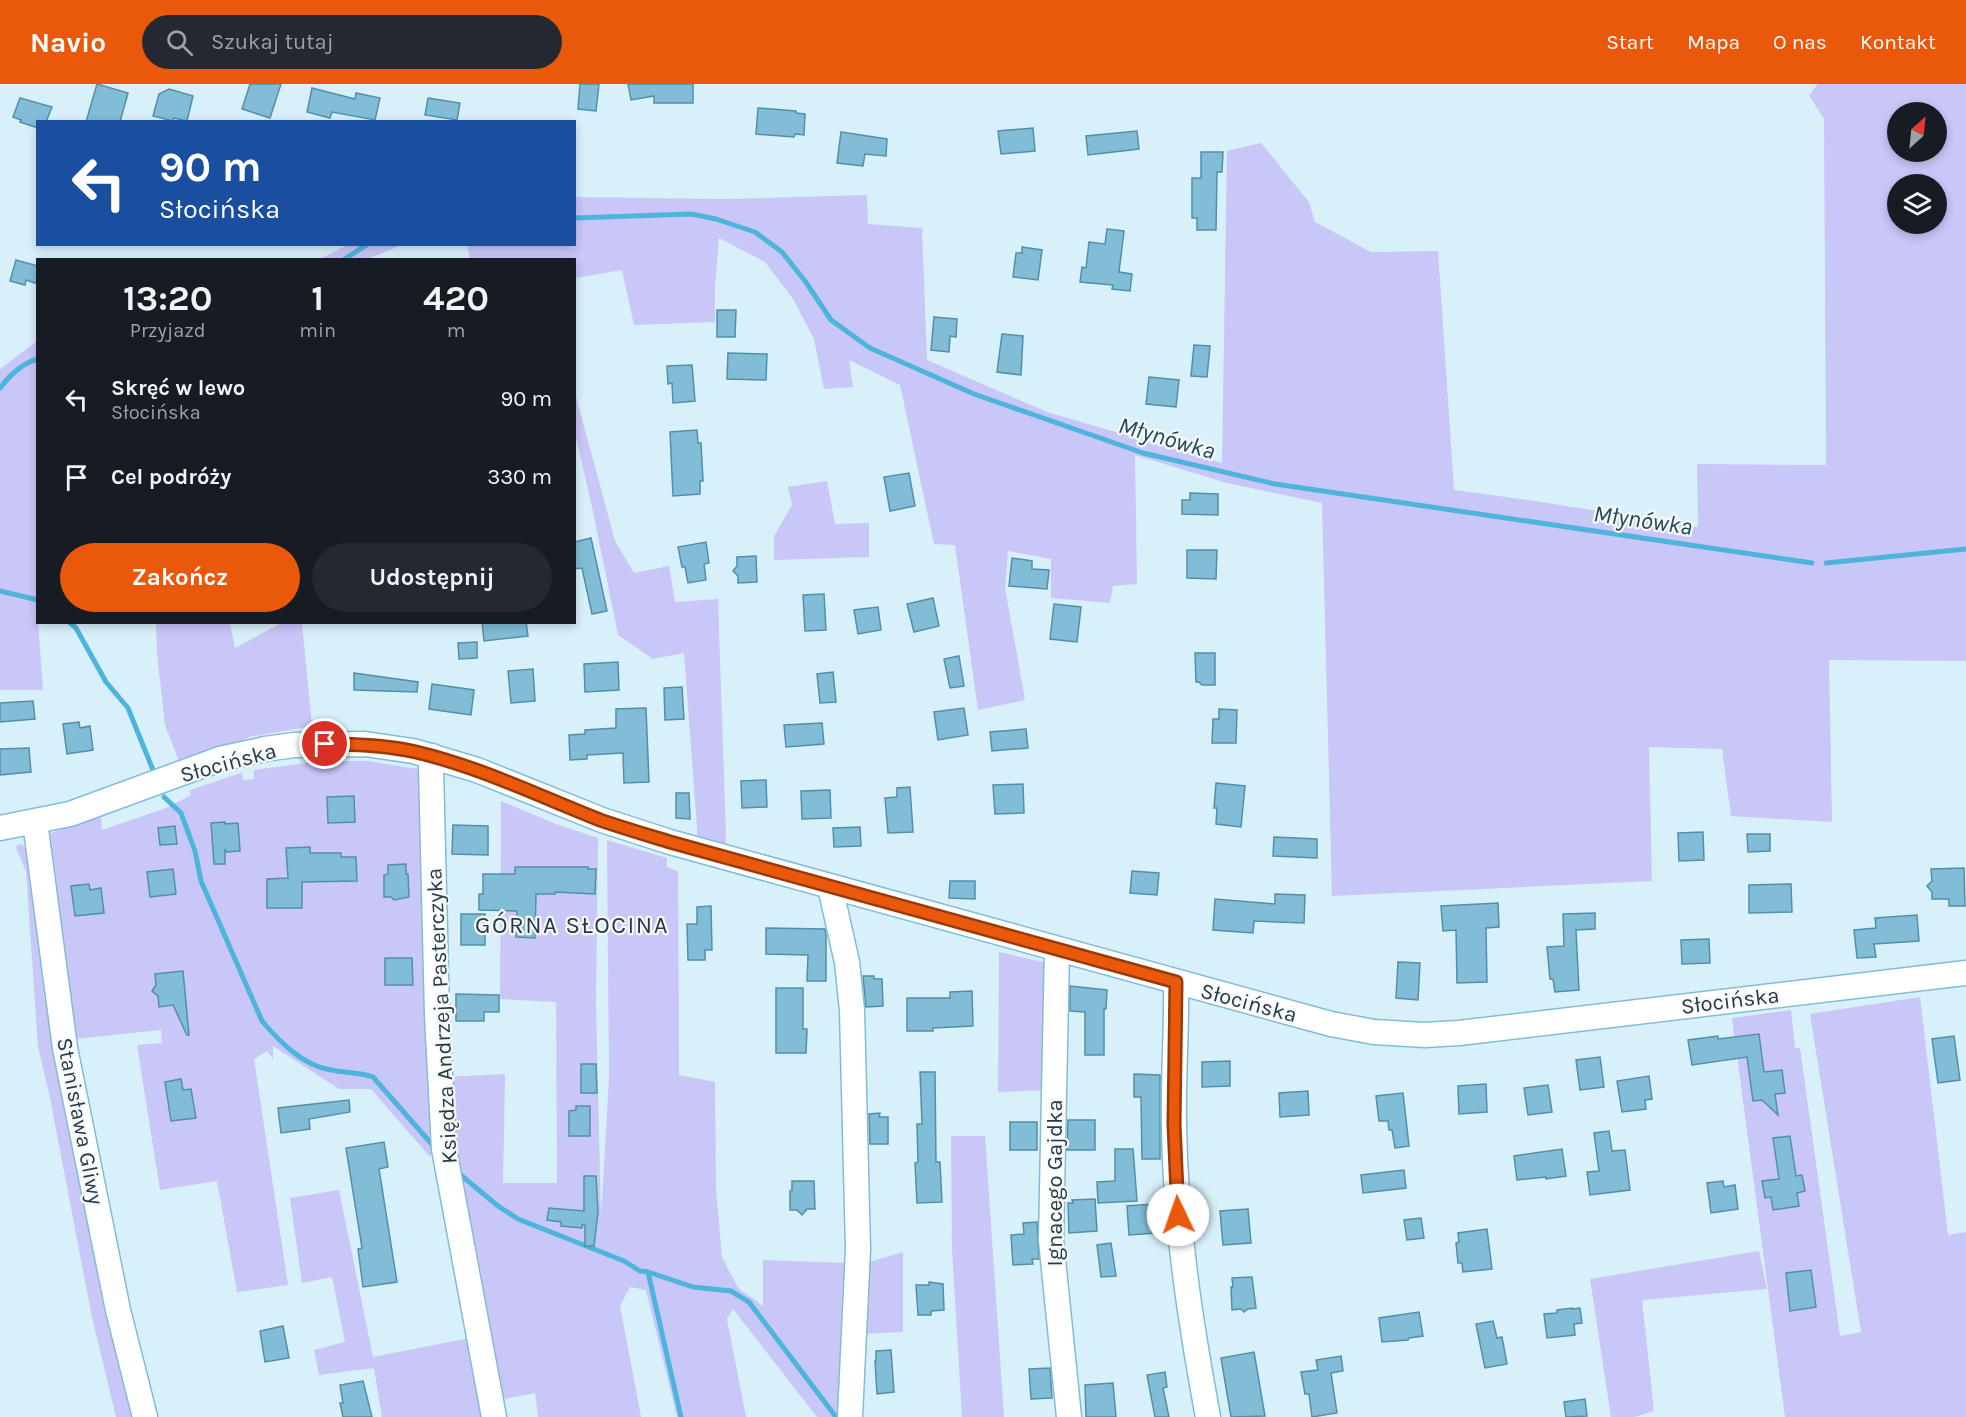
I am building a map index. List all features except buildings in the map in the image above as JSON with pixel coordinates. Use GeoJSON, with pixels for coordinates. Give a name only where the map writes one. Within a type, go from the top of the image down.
{"type":"FeatureCollection","features":[{"type":"Feature","properties":{"kind":"street","name":"Słocińska"},"geometry":{"type":"LineString","coordinates":[[0,828],[35,822],[80,810],[220,759],[265,749],[325,744],[365,744],[413,751],[477,770],[607,822],[670,842],[1331,1024],[1374,1032],[1425,1035],[1459,1033],[1966,973]]}},
{"type":"Feature","properties":{"kind":"street","name":"Księdza Andrzeja Pasterczyka"},"geometry":{"type":"LineString","coordinates":[[432,756],[437,1015],[444,1149],[494,1417]]}},
{"type":"Feature","properties":{"kind":"street","name":"Stanisława Gliwy"},"geometry":{"type":"LineString","coordinates":[[35,822],[65,1048],[118,1310],[145,1417]]}},
{"type":"Feature","properties":{"kind":"street"},"geometry":{"type":"LineString","coordinates":[[830,887],[847,962],[852,1010],[858,1249],[850,1417]]}},
{"type":"Feature","properties":{"kind":"street","name":"Ignacego Gajdka"},"geometry":{"type":"LineString","coordinates":[[1057,949],[1051,1240],[1069,1417]]}},
{"type":"Feature","properties":{"kind":"street"},"geometry":{"type":"LineString","coordinates":[[1176,982],[1174,1124],[1178,1215],[1193,1339],[1208,1417]]}},
{"type":"Feature","properties":{"kind":"shaded area"},"geometry":{"type":"Polygon","coordinates":[[[1818,84],[1966,84],[1966,661],[1829,660],[1832,822],[1731,816],[1722,749],[1649,747],[1652,881],[1332,896],[1322,503],[1227,483],[1135,455],[1137,584],[1113,586],[1110,603],[1051,598],[1051,559],[1008,551],[1005,588],[1025,700],[978,710],[955,545],[934,544],[900,385],[849,360],[853,387],[824,389],[814,339],[793,299],[765,262],[719,238],[715,322],[634,325],[622,270],[576,278],[576,258],[470,258],[467,246],[576,246],[576,197],[724,199],[867,195],[868,224],[922,228],[927,360],[1047,412],[1222,463],[1227,151],[1261,143],[1309,202],[1315,222],[1371,252],[1438,251],[1454,490],[1698,527],[1697,464],[1826,465],[1824,119],[1809,95],[1818,84]]]}},
{"type":"Feature","properties":{"kind":"shaded area"},"geometry":{"type":"Polygon","coordinates":[[[345,246],[400,246],[370,258],[322,258],[345,246]]]}},
{"type":"Feature","properties":{"kind":"shaded area"},"geometry":{"type":"Polygon","coordinates":[[[36,342],[36,624],[38,624],[43,690],[0,690],[0,369],[36,342]]]}},
{"type":"Feature","properties":{"kind":"shaded area"},"geometry":{"type":"Polygon","coordinates":[[[576,396],[615,541],[634,573],[669,566],[675,602],[718,599],[725,847],[698,841],[684,653],[653,659],[618,635],[576,437],[576,396]]]}},
{"type":"Feature","properties":{"kind":"shaded area"},"geometry":{"type":"Polygon","coordinates":[[[827,481],[835,524],[869,523],[869,557],[774,560],[774,536],[792,505],[788,487],[827,481]]]}},
{"type":"Feature","properties":{"kind":"shaded area"},"geometry":{"type":"Polygon","coordinates":[[[156,624],[230,624],[235,648],[279,624],[302,624],[312,726],[249,737],[239,743],[180,764],[165,725],[156,624]]]}},
{"type":"Feature","properties":{"kind":"shaded area"},"geometry":{"type":"Polygon","coordinates":[[[321,761],[368,761],[424,770],[439,1138],[430,1157],[371,1089],[339,1089],[273,1046],[273,1059],[267,1051],[254,1059],[288,1285],[237,1292],[217,1181],[160,1190],[137,1045],[162,1043],[161,1030],[74,1039],[55,869],[49,869],[44,835],[101,817],[102,830],[166,808],[191,795],[190,790],[238,774],[242,773],[243,780],[254,779],[254,770],[321,761]]]}},
{"type":"Feature","properties":{"kind":"shaded area"},"geometry":{"type":"Polygon","coordinates":[[[501,801],[556,824],[598,838],[596,1003],[601,1219],[609,1078],[607,840],[667,858],[667,867],[678,871],[679,1075],[715,1082],[716,1190],[722,1257],[738,1288],[763,1306],[763,1260],[851,1263],[843,1417],[817,1417],[733,1309],[727,1319],[746,1417],[677,1417],[646,1290],[630,1287],[620,1306],[641,1417],[538,1417],[535,1393],[499,1400],[467,1232],[444,1077],[505,1074],[503,1183],[557,1183],[556,1002],[500,999],[501,801]]]}},
{"type":"Feature","properties":{"kind":"shaded area"},"geometry":{"type":"Polygon","coordinates":[[[22,844],[34,861],[105,1290],[132,1417],[116,1417],[92,1317],[38,1047],[26,871],[15,846],[22,844]]]}},
{"type":"Feature","properties":{"kind":"shaded area"},"geometry":{"type":"Polygon","coordinates":[[[999,952],[1047,963],[1046,1090],[998,1092],[999,952]]]}},
{"type":"Feature","properties":{"kind":"shaded area"},"geometry":{"type":"Polygon","coordinates":[[[1920,997],[1948,1235],[1966,1232],[1966,1417],[1785,1417],[1732,1018],[1791,1010],[1795,1048],[1800,1048],[1840,1336],[1861,1332],[1810,1014],[1920,997]]]}},
{"type":"Feature","properties":{"kind":"shaded area"},"geometry":{"type":"Polygon","coordinates":[[[951,1136],[985,1136],[1004,1417],[962,1417],[952,1249],[951,1136]]]}},
{"type":"Feature","properties":{"kind":"shaded area"},"geometry":{"type":"Polygon","coordinates":[[[339,1190],[373,1357],[469,1338],[484,1417],[382,1417],[374,1368],[319,1375],[314,1350],[345,1342],[332,1277],[302,1283],[290,1198],[339,1190]]]}},
{"type":"Feature","properties":{"kind":"shaded area"},"geometry":{"type":"Polygon","coordinates":[[[1759,1251],[1767,1289],[1642,1300],[1654,1411],[1634,1417],[1611,1417],[1590,1279],[1759,1251]]]}},
{"type":"Feature","properties":{"kind":"shaded area"},"geometry":{"type":"Polygon","coordinates":[[[903,1252],[903,1332],[860,1334],[866,1263],[903,1252]]]}},
{"type":"Feature","properties":{"kind":"waterway","name":"Młynówka"},"geometry":{"type":"LineString","coordinates":[[576,218],[691,214],[716,219],[755,232],[782,252],[831,320],[870,348],[974,394],[1143,453],[1275,484],[1812,563]]}},
{"type":"Feature","properties":{"kind":"waterway","name":"Młynówka"},"geometry":{"type":"LineString","coordinates":[[346,258],[365,246]]}},
{"type":"Feature","properties":{"kind":"waterway","name":"Młynówka"},"geometry":{"type":"LineString","coordinates":[[0,388],[17,370],[36,360]]}},
{"type":"Feature","properties":{"kind":"waterway","name":"Młynówka"},"geometry":{"type":"LineString","coordinates":[[1826,563],[1966,549]]}},
{"type":"Feature","properties":{"kind":"waterway"},"geometry":{"type":"LineString","coordinates":[[0,591],[36,600]]}},
{"type":"Feature","properties":{"kind":"waterway"},"geometry":{"type":"LineString","coordinates":[[71,624],[76,628],[106,682],[128,708],[153,770]]}},
{"type":"Feature","properties":{"kind":"waterway"},"geometry":{"type":"LineString","coordinates":[[164,797],[181,813],[195,851],[201,881],[262,1021],[276,1037],[301,1058],[321,1068],[373,1077],[436,1149]]}},
{"type":"Feature","properties":{"kind":"waterway"},"geometry":{"type":"LineString","coordinates":[[456,1171],[498,1206],[518,1219],[624,1261],[640,1271],[648,1272],[681,1417]]}},
{"type":"Feature","properties":{"kind":"waterway"},"geometry":{"type":"LineString","coordinates":[[648,1272],[693,1287],[731,1291],[749,1302],[836,1417]]}},
{"type":"Feature","properties":{"kind":"district","name":"GÓRNA SŁOCINA"},"geometry":{"type":"Point","coordinates":[572,925]}},
{"type":"Feature","properties":{"kind":"route"},"geometry":{"type":"LineString","coordinates":[[325,744],[365,744],[432,756],[477,770],[602,820],[670,842],[1176,982],[1174,1124],[1178,1215]]}}]}
